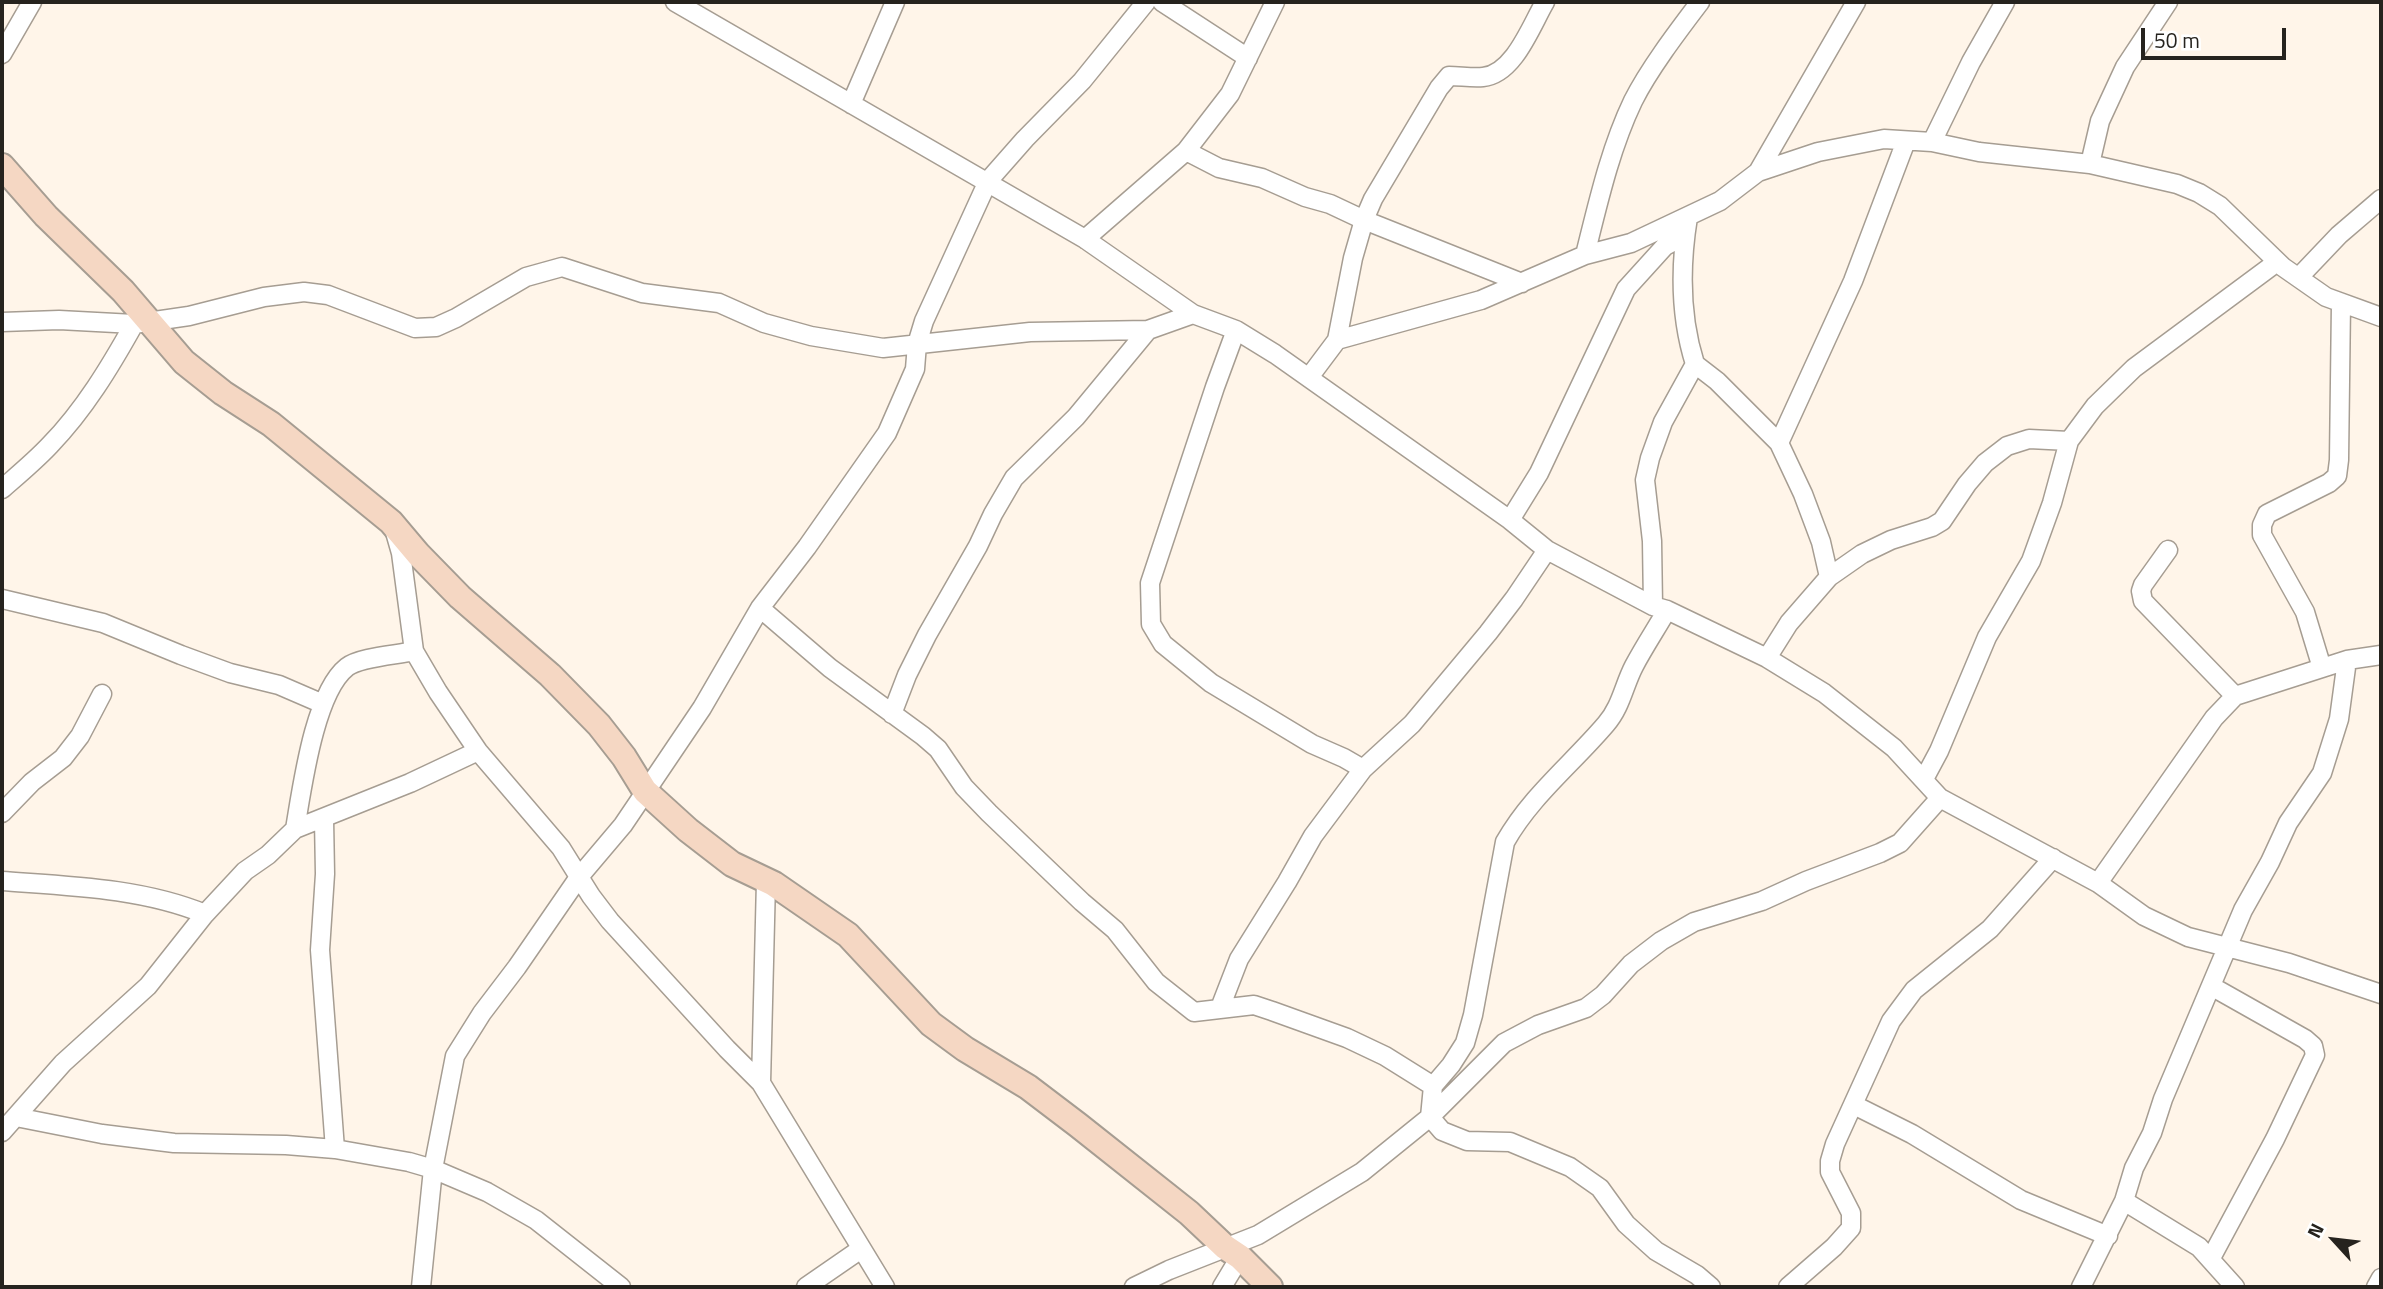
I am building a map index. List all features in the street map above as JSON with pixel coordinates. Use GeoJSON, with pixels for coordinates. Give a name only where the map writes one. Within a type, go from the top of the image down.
{"type":"FeatureCollection","features":[{"type":"Feature","properties":{"kind":"street"},"geometry":{"type":"LineString","coordinates":[[2,54],[32,2]]}},
{"type":"Feature","properties":{"kind":"street"},"geometry":{"type":"LineString","coordinates":[[676,2],[703,9],[851,104],[1085,239],[1193,314],[1236,330],[1310,376],[1548,550],[1660,608],[1766,658],[1824,693],[1894,748],[1940,798],[2098,883],[2144,916],[2188,937],[2288,963],[2381,994]]}},
{"type":"Feature","properties":{"kind":"street"},"geometry":{"type":"LineString","coordinates":[[851,104],[895,2]]}},
{"type":"Feature","properties":{"kind":"street"},"geometry":{"type":"LineString","coordinates":[[421,1287],[433,1169],[455,1056],[482,1013],[579,877],[622,825],[702,708],[760,608],[807,547],[887,433],[915,369],[917,344],[924,321],[988,181],[1082,81],[1146,2]]}},
{"type":"Feature","properties":{"kind":"street"},"geometry":{"type":"LineString","coordinates":[[1162,2],[1248,58]]}},
{"type":"Feature","properties":{"kind":"street"},"geometry":{"type":"LineString","coordinates":[[1085,239],[1186,151],[1230,94],[1275,2]]}},
{"type":"Feature","properties":{"kind":"street"},"geometry":{"type":"LineString","coordinates":[[1310,376],[1337,340],[1353,258],[1364,220],[1396,158],[1439,88],[1449,76],[1484,77],[1503,71],[1513,59],[1545,2]]}},
{"type":"Feature","properties":{"kind":"street"},"geometry":{"type":"LineString","coordinates":[[1585,255],[1603,180],[1634,100],[1676,33],[1700,2]]}},
{"type":"Feature","properties":{"kind":"street"},"geometry":{"type":"LineString","coordinates":[[1758,172],[1856,2]]}},
{"type":"Feature","properties":{"kind":"street"},"geometry":{"type":"LineString","coordinates":[[1932,142],[1971,62],[2005,2]]}},
{"type":"Feature","properties":{"kind":"street"},"geometry":{"type":"LineString","coordinates":[[2090,163],[2100,121],[2125,67],[2168,2]]}},
{"type":"Feature","properties":{"kind":"street"},"geometry":{"type":"LineString","coordinates":[[1510,520],[1539,473],[1626,289],[1687,226],[1758,172],[1818,152],[1884,139],[1932,142],[1979,152],[2090,163],[2177,184],[2220,206],[2277,262],[2326,297],[2381,317]]}},
{"type":"Feature","properties":{"kind":"street"},"geometry":{"type":"LineString","coordinates":[[1779,443],[1853,281],[1906,141]]}},
{"type":"Feature","properties":{"kind":"street"},"geometry":{"type":"LineString","coordinates":[[1186,151],[1219,168],[1262,178],[1522,283]]}},
{"type":"Feature","properties":{"kind":"street"},"geometry":{"type":"LineString","coordinates":[[2,166],[46,216],[75,242],[142,323],[184,362],[223,393],[271,424],[391,522],[460,597],[550,675],[599,725],[624,757],[645,791],[688,830],[732,864],[766,881],[848,934],[931,1024],[1038,1095],[1140,1173],[1189,1213],[1270,1287]]}},
{"type":"Feature","properties":{"kind":"street"},"geometry":{"type":"LineString","coordinates":[[2299,277],[2339,235],[2381,199]]}},
{"type":"Feature","properties":{"kind":"street"},"geometry":{"type":"LineString","coordinates":[[1337,340],[1481,300],[1585,255],[1687,226]]}},
{"type":"Feature","properties":{"kind":"street"},"geometry":{"type":"LineString","coordinates":[[1687,226],[1682,282],[1683,305],[1687,339],[1695,364],[1717,381],[1779,443],[1821,542],[1829,577]]}},
{"type":"Feature","properties":{"kind":"street"},"geometry":{"type":"LineString","coordinates":[[1924,779],[1939,751],[1987,637],[2031,561],[2052,503],[2069,441],[2095,406],[2134,368],[2277,262]]}},
{"type":"Feature","properties":{"kind":"street"},"geometry":{"type":"LineString","coordinates":[[2,322],[59,320],[142,323],[189,316],[264,297],[304,292],[328,295],[415,328],[436,327],[526,277],[562,267],[642,293],[719,303],[764,323],[811,336],[883,348],[1030,332],[1148,330],[1193,314]]}},
{"type":"Feature","properties":{"kind":"street"},"geometry":{"type":"LineString","coordinates":[[2322,668],[2305,612],[2262,535],[2262,525],[2267,514],[2329,483],[2337,476],[2341,303]]}},
{"type":"Feature","properties":{"kind":"street"},"geometry":{"type":"LineString","coordinates":[[2,489],[50,445],[142,323]]}},
{"type":"Feature","properties":{"kind":"street"},"geometry":{"type":"LineString","coordinates":[[892,714],[927,635],[1014,478],[1076,417],[1148,330]]}},
{"type":"Feature","properties":{"kind":"street"},"geometry":{"type":"LineString","coordinates":[[1236,330],[1150,583],[1151,624],[1163,644],[1211,683],[1311,744],[1363,769]]}},
{"type":"Feature","properties":{"kind":"street"},"geometry":{"type":"LineString","coordinates":[[1695,364],[1663,422],[1645,480],[1660,608],[1619,705],[1607,723],[1536,797],[1505,842],[1473,1015],[1465,1043],[1433,1086],[1430,1117],[1442,1130],[1467,1141],[1510,1142],[1570,1167],[1600,1188],[1626,1224],[1656,1251],[1697,1275],[1711,1287]]}},
{"type":"Feature","properties":{"kind":"street"},"geometry":{"type":"LineString","coordinates":[[1766,658],[1789,623],[1829,577],[1862,554],[1942,521],[1985,463],[2007,446],[2029,439],[2069,441]]}},
{"type":"Feature","properties":{"kind":"street"},"geometry":{"type":"LineString","coordinates":[[391,522],[401,553],[414,651],[438,692],[478,751],[561,848],[610,921],[761,1083],[886,1287]]}},
{"type":"Feature","properties":{"kind":"street"},"geometry":{"type":"LineString","coordinates":[[1220,1008],[1239,960],[1313,836],[1363,769],[1412,724],[1488,633],[1548,550]]}},
{"type":"Feature","properties":{"kind":"street"},"geometry":{"type":"LineString","coordinates":[[2168,550],[2143,585],[2143,601],[2235,696]]}},
{"type":"Feature","properties":{"kind":"street"},"geometry":{"type":"LineString","coordinates":[[2,599],[103,623],[193,660],[230,673],[279,685],[323,704]]}},
{"type":"Feature","properties":{"kind":"street"},"geometry":{"type":"LineString","coordinates":[[760,608],[830,668],[938,749],[964,788],[1082,902],[1115,930],[1156,982],[1194,1012],[1254,1005],[1272,1010],[1348,1038],[1385,1056],[1433,1086]]}},
{"type":"Feature","properties":{"kind":"street"},"geometry":{"type":"LineString","coordinates":[[295,829],[312,742],[323,704],[335,681],[345,668],[355,663],[414,651]]}},
{"type":"Feature","properties":{"kind":"street"},"geometry":{"type":"LineString","coordinates":[[2098,883],[2214,718],[2235,696],[2347,660],[2381,654]]}},
{"type":"Feature","properties":{"kind":"street"},"geometry":{"type":"LineString","coordinates":[[2081,1287],[2124,1201],[2134,1168],[2152,1133],[2163,1099],[2243,910],[2288,823],[2322,773],[2339,719],[2347,660]]}},
{"type":"Feature","properties":{"kind":"street"},"geometry":{"type":"LineString","coordinates":[[2,813],[32,782],[62,758],[88,722],[103,694]]}},
{"type":"Feature","properties":{"kind":"street"},"geometry":{"type":"LineString","coordinates":[[2,1132],[63,1063],[148,986],[205,914],[245,871],[268,855],[295,829],[410,783],[478,751]]}},
{"type":"Feature","properties":{"kind":"street"},"geometry":{"type":"LineString","coordinates":[[1134,1287],[1169,1270],[1232,1252],[1362,1172],[1430,1117],[1504,1043],[1538,1025],[1586,1008],[1604,995],[1631,964],[1661,941],[1694,922],[1762,901],[1881,853],[1900,843],[1940,798]]}},
{"type":"Feature","properties":{"kind":"street"},"geometry":{"type":"LineString","coordinates":[[324,819],[325,874],[320,950],[335,1149]]}},
{"type":"Feature","properties":{"kind":"street"},"geometry":{"type":"LineString","coordinates":[[1788,1287],[1851,1228],[1851,1213],[1830,1172],[1830,1161],[1835,1144],[1891,1021],[1914,990],[1990,929],[2053,858]]}},
{"type":"Feature","properties":{"kind":"street"},"geometry":{"type":"LineString","coordinates":[[2,881],[65,884],[165,900],[205,914]]}},
{"type":"Feature","properties":{"kind":"street"},"geometry":{"type":"LineString","coordinates":[[761,1083],[766,881]]}},
{"type":"Feature","properties":{"kind":"street"},"geometry":{"type":"LineString","coordinates":[[2211,986],[2305,1039],[2313,1046],[2315,1055],[2275,1139],[2211,1258]]}},
{"type":"Feature","properties":{"kind":"street"},"geometry":{"type":"LineString","coordinates":[[1854,1105],[1912,1134],[2021,1200],[2108,1236]]}},
{"type":"Feature","properties":{"kind":"street"},"geometry":{"type":"LineString","coordinates":[[16,1117],[102,1134],[174,1143],[286,1145],[335,1149],[409,1162],[487,1192],[536,1220],[621,1287]]}},
{"type":"Feature","properties":{"kind":"street"},"geometry":{"type":"LineString","coordinates":[[2124,1201],[2199,1247],[2235,1287]]}},
{"type":"Feature","properties":{"kind":"street"},"geometry":{"type":"LineString","coordinates":[[806,1287],[862,1249]]}},
{"type":"Feature","properties":{"kind":"street"},"geometry":{"type":"LineString","coordinates":[[1222,1287],[1232,1252]]}},
{"type":"Feature","properties":{"kind":"street"},"geometry":{"type":"LineString","coordinates":[[2376,1287],[2381,1278]]}}]}
